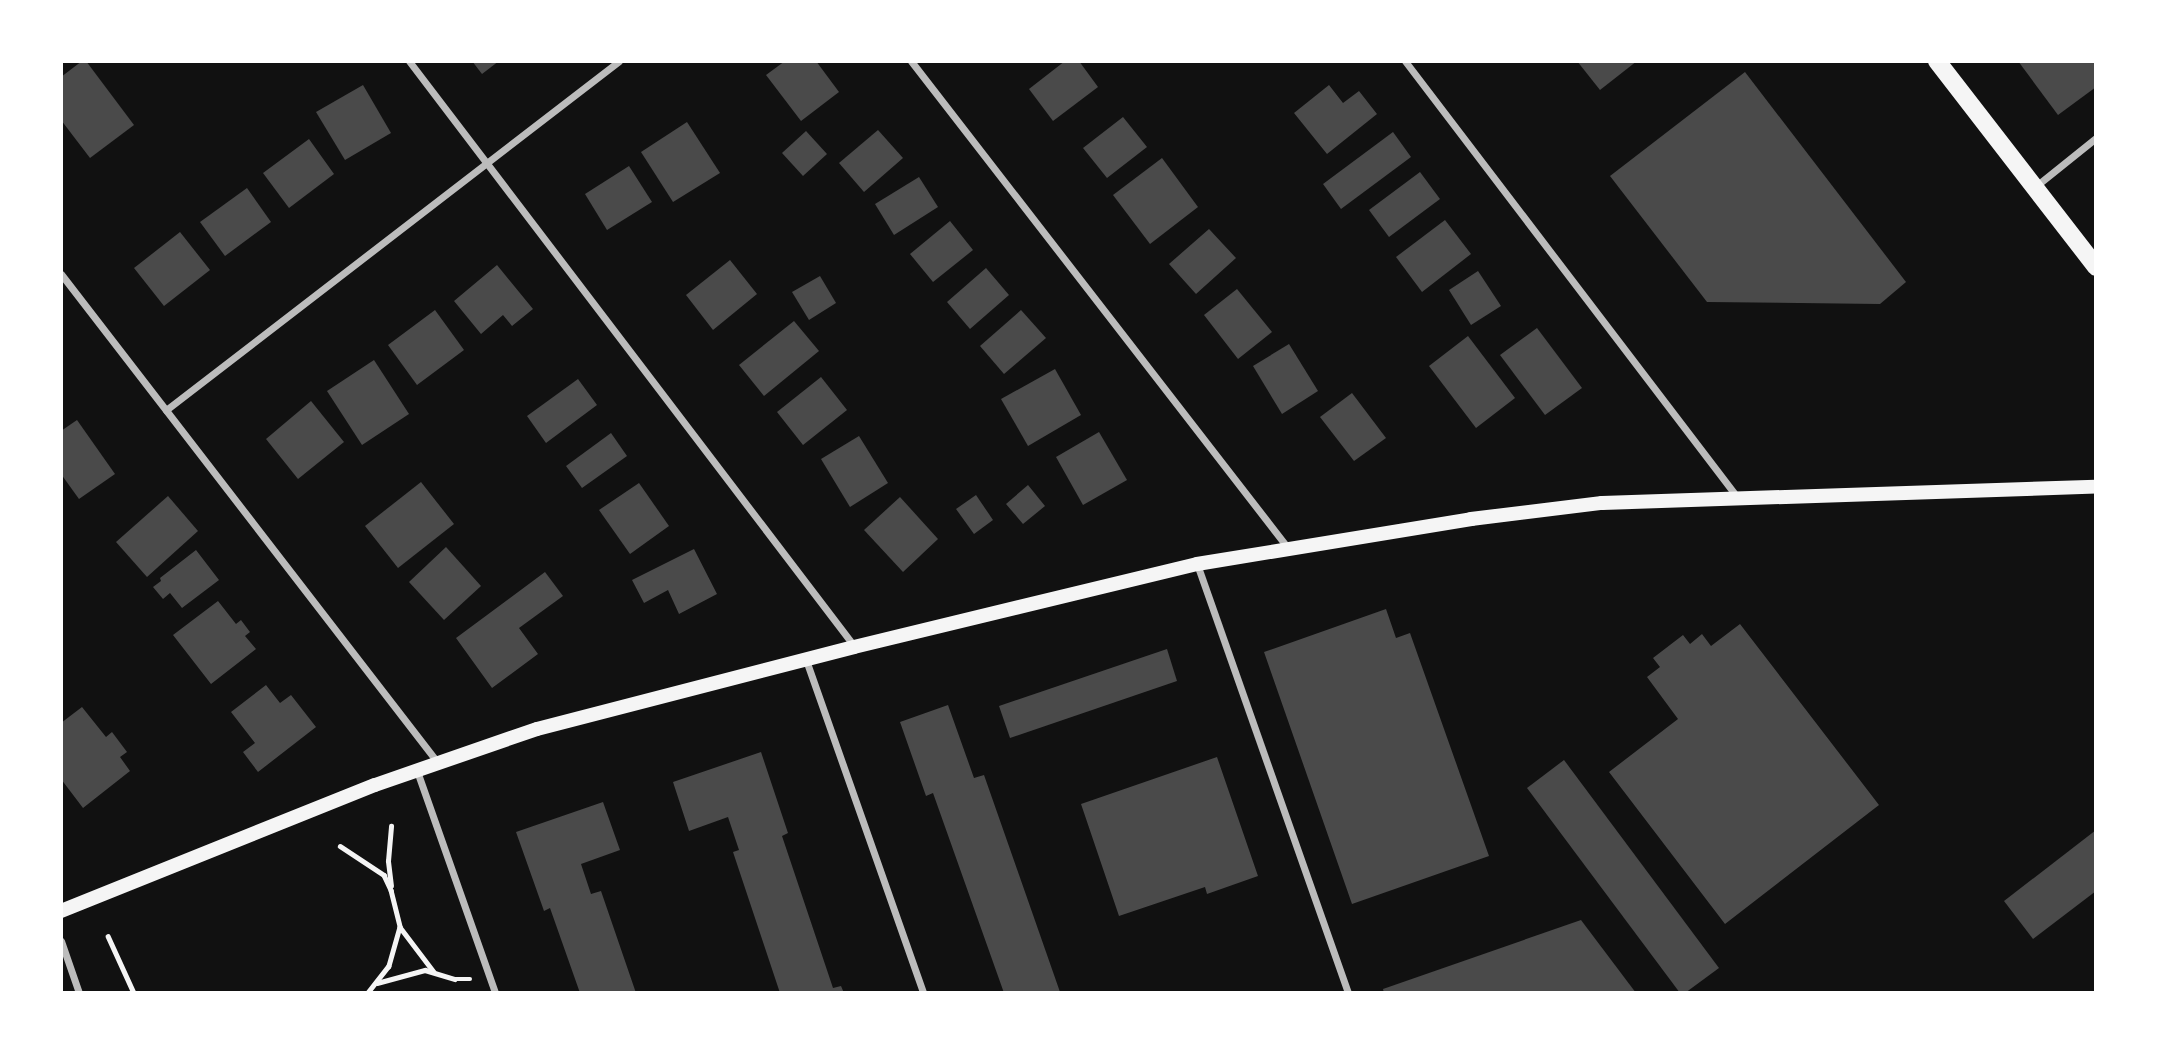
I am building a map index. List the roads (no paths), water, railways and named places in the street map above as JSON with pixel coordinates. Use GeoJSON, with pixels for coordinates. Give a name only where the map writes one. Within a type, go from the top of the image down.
{"type":"FeatureCollection","features":[{"type":"Feature","properties":{"kind":"main road"},"geometry":{"type":"LineString","coordinates":[[1937,61],[2096,267]]}},
{"type":"Feature","properties":{"kind":"main road"},"geometry":{"type":"LineString","coordinates":[[61,911],[279,822],[438,763],[560,722],[1197,564],[1562,507],[1629,500],[2096,486]]}},
{"type":"Feature","properties":{"kind":"street"},"geometry":{"type":"LineString","coordinates":[[409,61],[855,647]]}},
{"type":"Feature","properties":{"kind":"street"},"geometry":{"type":"LineString","coordinates":[[166,410],[619,61]]}},
{"type":"Feature","properties":{"kind":"street"},"geometry":{"type":"LineString","coordinates":[[911,61],[1288,548]]}},
{"type":"Feature","properties":{"kind":"street"},"geometry":{"type":"LineString","coordinates":[[1405,61],[1737,497]]}},
{"type":"Feature","properties":{"kind":"street"},"geometry":{"type":"LineString","coordinates":[[2034,187],[2096,138]]}},
{"type":"Feature","properties":{"kind":"street"},"geometry":{"type":"LineString","coordinates":[[61,274],[438,763]]}},
{"type":"Feature","properties":{"kind":"street"},"geometry":{"type":"LineString","coordinates":[[1197,564],[1348,993]]}},
{"type":"Feature","properties":{"kind":"street"},"geometry":{"type":"LineString","coordinates":[[806,659],[923,993]]}},
{"type":"Feature","properties":{"kind":"street"},"geometry":{"type":"LineString","coordinates":[[417,771],[495,993]]}},
{"type":"Feature","properties":{"kind":"street"},"geometry":{"type":"LineString","coordinates":[[61,941],[79,993]]}}]}
